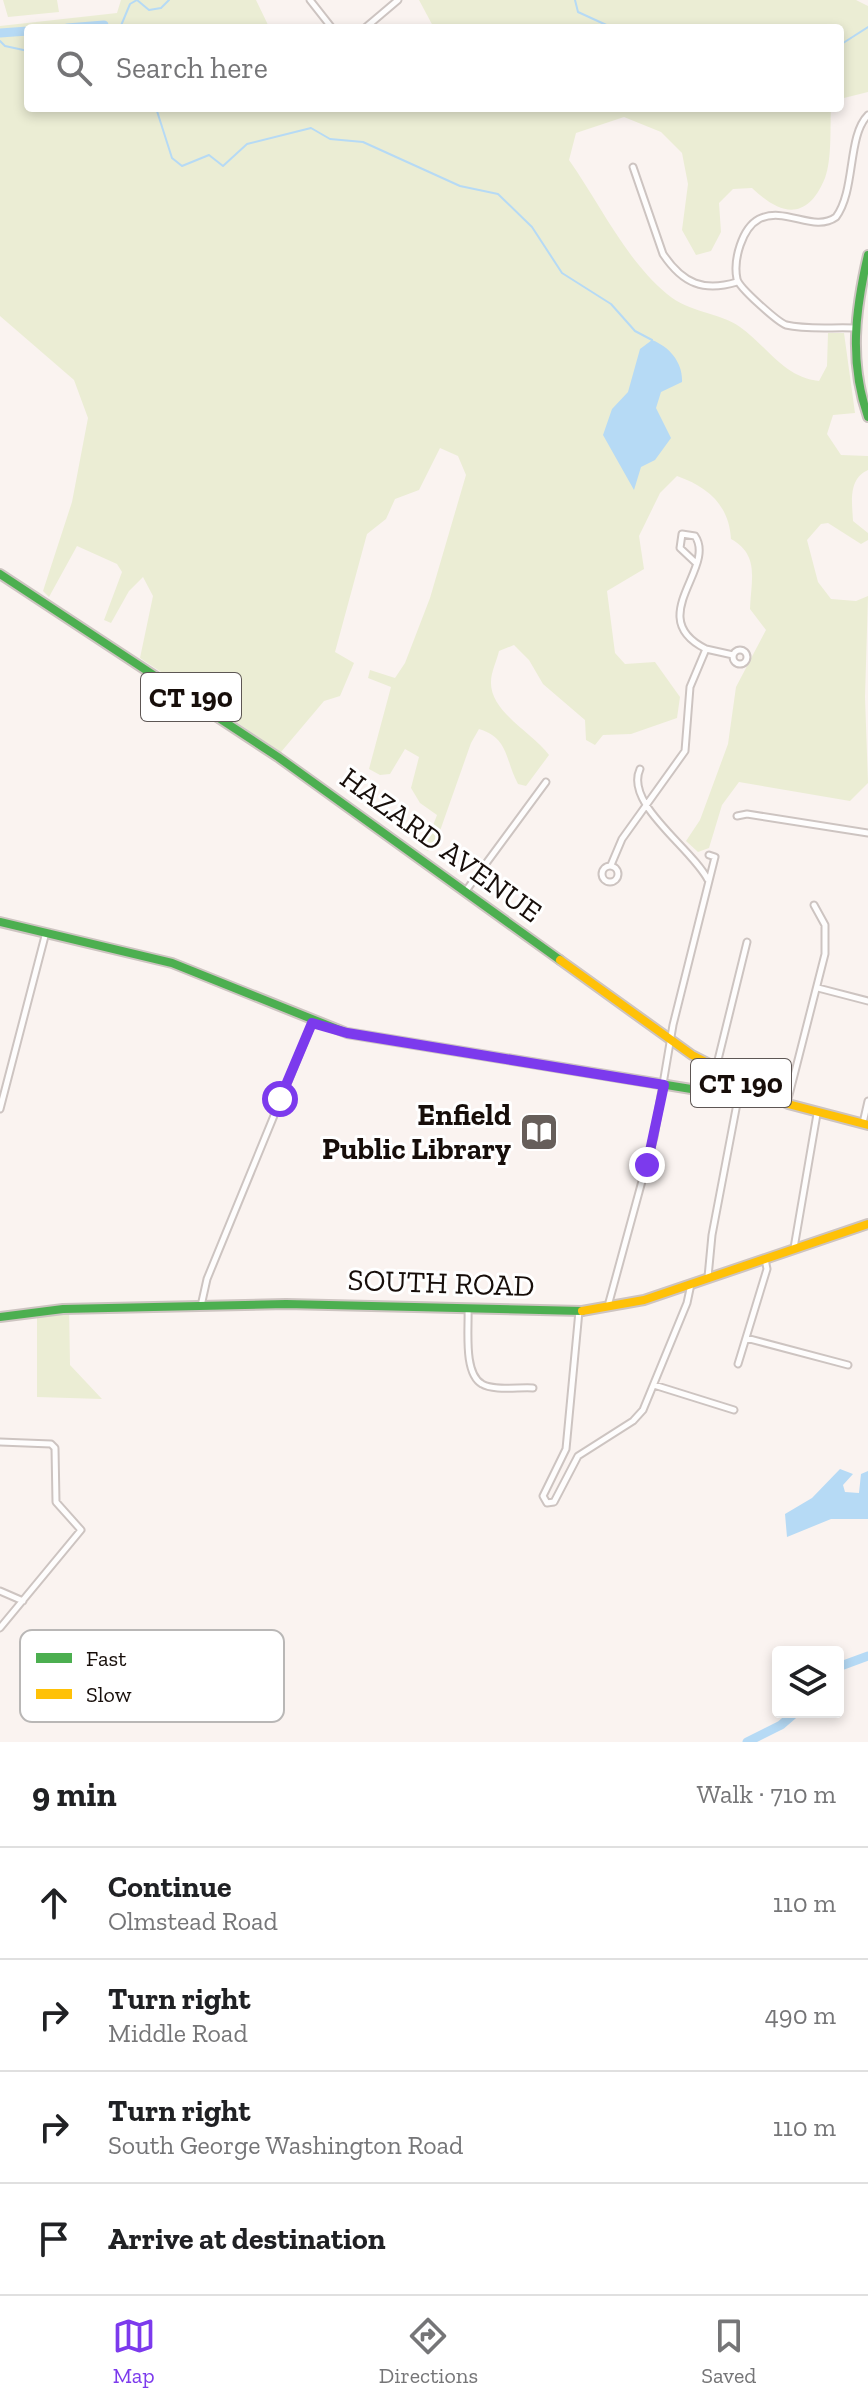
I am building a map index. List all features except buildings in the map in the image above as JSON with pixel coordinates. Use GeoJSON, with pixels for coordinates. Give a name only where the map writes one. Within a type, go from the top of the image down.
{"type":"FeatureCollection","features":[{"type":"Feature","properties":{"kind":"main road"},"geometry":{"type":"LineString","coordinates":[[868,255],[854,328],[859,388],[868,417]]}},
{"type":"Feature","properties":{"kind":"main road","name":"HAZARD AVENUE"},"geometry":{"type":"LineString","coordinates":[[0,574],[217,715],[670,1040],[715,1069],[786,1104],[865,1125]]}},
{"type":"Feature","properties":{"kind":"main road"},"geometry":{"type":"LineString","coordinates":[[0,922],[45,936],[174,964],[312,1023],[347,1033],[664,1085],[739,1093],[744,1085]]}},
{"type":"Feature","properties":{"kind":"main road","name":"SOUTH ROAD"},"geometry":{"type":"LineString","coordinates":[[0,1317],[63,1309],[385,1304],[579,1311],[644,1300],[868,1224]]}},
{"type":"Feature","properties":{"kind":"street"},"geometry":{"type":"LineString","coordinates":[[310,0],[329,24]]}},
{"type":"Feature","properties":{"kind":"street"},"geometry":{"type":"LineString","coordinates":[[370,24],[398,0]]}},
{"type":"Feature","properties":{"kind":"street"},"geometry":{"type":"LineString","coordinates":[[737,282],[741,244],[754,223],[781,215],[823,223],[836,217],[850,177],[859,129],[868,115]]}},
{"type":"Feature","properties":{"kind":"street"},"geometry":{"type":"LineString","coordinates":[[633,167],[663,254],[672,265],[703,287],[713,289],[737,282]]}},
{"type":"Feature","properties":{"kind":"street"},"geometry":{"type":"LineString","coordinates":[[737,282],[785,324],[854,328]]}},
{"type":"Feature","properties":{"kind":"street"},"geometry":{"type":"LineString","coordinates":[[696,563],[680,548],[682,534],[695,536],[699,541],[696,563],[684,593],[681,621],[695,644],[733,655]]}},
{"type":"Feature","properties":{"kind":"street"},"geometry":{"type":"LineString","coordinates":[[611,865],[622,839],[685,751],[690,687],[706,649]]}},
{"type":"Feature","properties":{"kind":"street"},"geometry":{"type":"LineString","coordinates":[[640,769],[635,778],[636,791],[645,806],[699,862],[709,881]]}},
{"type":"Feature","properties":{"kind":"street"},"geometry":{"type":"LineString","coordinates":[[464,892],[546,782]]}},
{"type":"Feature","properties":{"kind":"street"},"geometry":{"type":"LineString","coordinates":[[737,816],[747,814],[868,833]]}},
{"type":"Feature","properties":{"kind":"street"},"geometry":{"type":"LineString","coordinates":[[608,1307],[654,1137],[670,1040],[715,857],[709,855]]}},
{"type":"Feature","properties":{"kind":"street"},"geometry":{"type":"LineString","coordinates":[[786,1104],[818,988],[826,931],[814,905]]}},
{"type":"Feature","properties":{"kind":"street"},"geometry":{"type":"LineString","coordinates":[[0,1109],[45,936]]}},
{"type":"Feature","properties":{"kind":"street"},"geometry":{"type":"LineString","coordinates":[[715,1069],[747,942]]}},
{"type":"Feature","properties":{"kind":"street"},"geometry":{"type":"LineString","coordinates":[[818,988],[868,1001]]}},
{"type":"Feature","properties":{"kind":"street"},"geometry":{"type":"LineString","coordinates":[[201,1306],[207,1279],[312,1023]]}},
{"type":"Feature","properties":{"kind":"street"},"geometry":{"type":"LineString","coordinates":[[708,1277],[712,1235],[739,1093]]}},
{"type":"Feature","properties":{"kind":"street"},"geometry":{"type":"LineString","coordinates":[[865,1125],[868,1101]]}},
{"type":"Feature","properties":{"kind":"street"},"geometry":{"type":"LineString","coordinates":[[794,1248],[817,1114]]}},
{"type":"Feature","properties":{"kind":"street"},"geometry":{"type":"LineString","coordinates":[[738,1364],[767,1269],[765,1258]]}},
{"type":"Feature","properties":{"kind":"street"},"geometry":{"type":"LineString","coordinates":[[579,1311],[566,1449],[543,1496],[547,1503],[554,1502],[578,1456],[633,1421],[643,1410],[692,1292],[691,1284]]}},
{"type":"Feature","properties":{"kind":"street"},"geometry":{"type":"LineString","coordinates":[[468,1308],[470,1354],[476,1379],[484,1386],[533,1388]]}},
{"type":"Feature","properties":{"kind":"street"},"geometry":{"type":"LineString","coordinates":[[746,1338],[848,1365]]}},
{"type":"Feature","properties":{"kind":"street"},"geometry":{"type":"LineString","coordinates":[[654,1385],[734,1410]]}},
{"type":"Feature","properties":{"kind":"street"},"geometry":{"type":"LineString","coordinates":[[0,1442],[51,1444],[55,1448],[56,1502],[81,1530],[0,1628]]}},
{"type":"Feature","properties":{"kind":"street"},"geometry":{"type":"LineString","coordinates":[[566,1449],[578,1456]]}},
{"type":"Feature","properties":{"kind":"street"},"geometry":{"type":"LineString","coordinates":[[0,1591],[23,1601]]}},
{"type":"Feature","properties":{"kind":"green space"},"geometry":{"type":"Polygon","coordinates":[[[3,0],[57,0],[59,12],[8,17],[3,0]]]}},
{"type":"Feature","properties":{"kind":"green space"},"geometry":{"type":"Polygon","coordinates":[[[121,0],[256,0],[268,24],[24,24],[24,112],[831,112],[827,170],[810,202],[792,210],[773,204],[752,188],[733,189],[719,203],[721,232],[711,251],[696,255],[682,230],[688,184],[682,153],[661,132],[624,117],[576,133],[569,160],[638,264],[676,300],[732,322],[785,367],[807,379],[819,381],[827,366],[828,333],[844,333],[855,413],[833,415],[827,434],[841,455],[868,456],[868,470],[857,479],[852,499],[853,521],[868,533],[868,540],[861,544],[828,523],[821,524],[807,540],[818,582],[831,599],[856,601],[868,596],[865,697],[868,783],[850,801],[739,782],[722,805],[709,848],[698,852],[686,841],[700,820],[728,744],[736,687],[766,630],[750,609],[750,561],[740,545],[731,539],[721,507],[707,492],[677,476],[660,493],[639,536],[644,569],[607,591],[615,653],[625,664],[655,662],[680,697],[677,718],[631,734],[603,735],[595,745],[586,740],[585,720],[543,684],[529,660],[514,645],[499,651],[491,682],[497,703],[549,755],[526,786],[518,784],[501,744],[479,729],[471,743],[435,845],[428,851],[424,849],[437,815],[420,803],[411,788],[419,757],[405,749],[390,774],[380,775],[369,769],[391,687],[368,678],[370,670],[395,678],[405,663],[430,598],[466,475],[458,456],[440,448],[419,490],[395,499],[386,519],[367,534],[335,652],[354,663],[340,696],[324,701],[281,752],[140,658],[153,596],[143,577],[129,591],[111,623],[104,620],[122,572],[117,564],[77,546],[49,597],[43,591],[72,502],[88,418],[74,380],[0,316],[0,26],[117,13],[121,0]]]}},
{"type":"Feature","properties":{"kind":"green space"},"geometry":{"type":"Polygon","coordinates":[[[419,0],[856,0],[868,6],[868,92],[844,98],[844,24],[432,24],[419,0]]]}},
{"type":"Feature","properties":{"kind":"green space"},"geometry":{"type":"Polygon","coordinates":[[[69,1305],[70,1365],[102,1399],[37,1397],[37,1307],[69,1305]]]}},
{"type":"Feature","properties":{"kind":"water"},"geometry":{"type":"Polygon","coordinates":[[[652,340],[674,356],[682,382],[661,392],[656,408],[671,438],[655,460],[641,467],[634,490],[603,435],[612,409],[628,392],[640,349],[652,340]]]}},
{"type":"Feature","properties":{"kind":"water"},"geometry":{"type":"Polygon","coordinates":[[[840,1469],[853,1474],[843,1485],[845,1492],[859,1493],[861,1474],[868,1471],[868,1519],[831,1519],[787,1537],[785,1514],[812,1498],[840,1469]]]}},
{"type":"Feature","properties":{"kind":"waterway"},"geometry":{"type":"LineString","coordinates":[[122,24],[130,4],[137,0],[149,10],[161,8],[169,0]]}},
{"type":"Feature","properties":{"kind":"waterway"},"geometry":{"type":"LineString","coordinates":[[575,0],[578,12],[604,24]]}},
{"type":"Feature","properties":{"kind":"waterway"},"geometry":{"type":"LineString","coordinates":[[844,42],[868,27]]}},
{"type":"Feature","properties":{"kind":"waterway"},"geometry":{"type":"LineString","coordinates":[[0,33],[24,31]]}},
{"type":"Feature","properties":{"kind":"waterway"},"geometry":{"type":"LineString","coordinates":[[0,41],[5,46],[24,50]]}},
{"type":"Feature","properties":{"kind":"waterway"},"geometry":{"type":"LineString","coordinates":[[157,112],[172,158],[182,166],[209,155],[223,166],[247,144],[311,128],[330,139],[363,142],[460,186],[498,194],[532,227],[562,273],[611,304],[635,331],[652,340]]}},
{"type":"Feature","properties":{"kind":"waterway"},"geometry":{"type":"LineString","coordinates":[[844,1665],[868,1656]]}},
{"type":"Feature","properties":{"kind":"waterway"},"geometry":{"type":"LineString","coordinates":[[747,1742],[789,1718]]}},
{"type":"Feature","properties":{"kind":"traffic: fast"},"geometry":{"type":"LineString","coordinates":[[868,255],[856,336],[858,376],[868,417]]}},
{"type":"Feature","properties":{"kind":"traffic: fast"},"geometry":{"type":"LineString","coordinates":[[0,574],[278,757],[560,960]]}},
{"type":"Feature","properties":{"kind":"traffic: fast"},"geometry":{"type":"LineString","coordinates":[[0,922],[172,963],[347,1033],[728,1095],[738,1094],[744,1085]]}},
{"type":"Feature","properties":{"kind":"traffic: fast"},"geometry":{"type":"LineString","coordinates":[[0,1317],[63,1309],[286,1304],[582,1311]]}},
{"type":"Feature","properties":{"kind":"traffic: slow"},"geometry":{"type":"LineString","coordinates":[[560,960],[692,1055],[788,1104],[868,1125]]}},
{"type":"Feature","properties":{"kind":"traffic: slow"},"geometry":{"type":"LineString","coordinates":[[582,1311],[644,1300],[868,1224]]}},
{"type":"Feature","properties":{"kind":"place","name":"Enfield Public Library"},"geometry":{"type":"Point","coordinates":[539,1132]}},
{"type":"Feature","properties":{"kind":"route"},"geometry":{"type":"LineString","coordinates":[[280,1099],[312,1023],[347,1033],[664,1085],[647,1165]]}}]}
